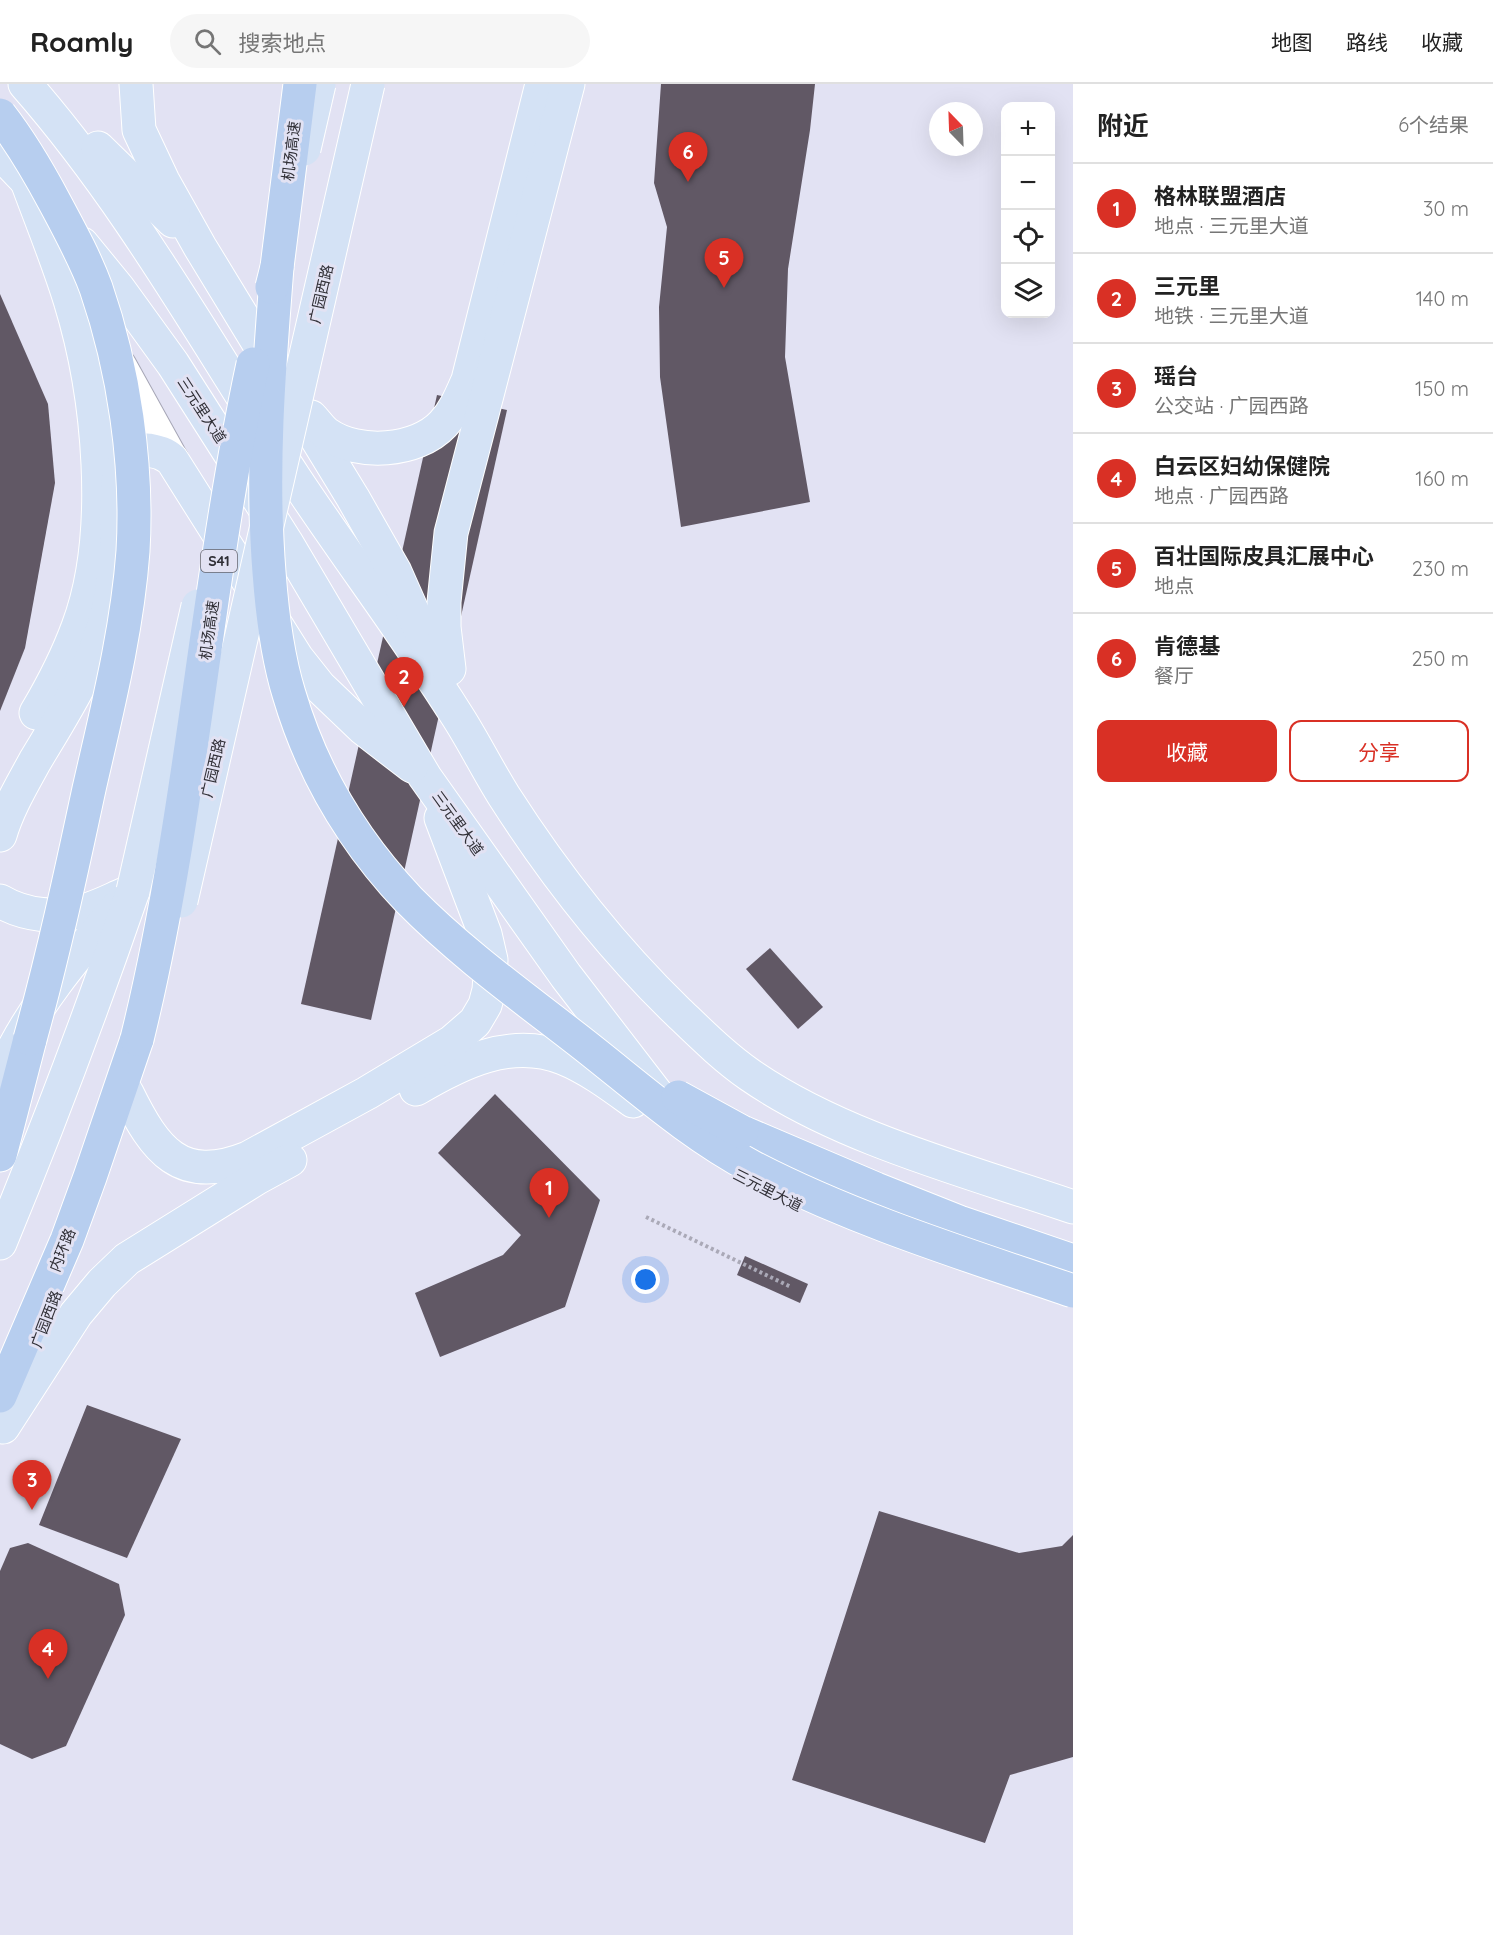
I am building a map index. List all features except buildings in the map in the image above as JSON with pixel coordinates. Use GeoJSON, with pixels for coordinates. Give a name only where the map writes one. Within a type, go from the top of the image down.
{"type":"FeatureCollection","features":[{"type":"Feature","properties":{"kind":"highway","name":"机场高速"},"geometry":{"type":"LineString","coordinates":[[122,1097],[163,924],[177,847],[241,419],[277,267],[300,84]]}},
{"type":"Feature","properties":{"kind":"highway"},"geometry":{"type":"LineString","coordinates":[[0,115],[36,168],[73,236],[95,286],[110,332],[124,392],[133,508],[133,549],[120,649],[48,974],[0,1155]]}},
{"type":"Feature","properties":{"kind":"highway"},"geometry":{"type":"LineString","coordinates":[[277,267],[266,438],[267,546],[277,640],[287,690],[296,719],[325,787],[347,822],[391,880],[445,933],[512,988],[678,1119],[711,1142],[751,1166],[848,1211],[1073,1291]]}},
{"type":"Feature","properties":{"kind":"highway"},"geometry":{"type":"LineString","coordinates":[[512,988],[557,1021],[619,1061],[742,1132],[959,1222],[1073,1261]]}},
{"type":"Feature","properties":{"kind":"highway"},"geometry":{"type":"LineString","coordinates":[[0,1122],[30,1039]]}},
{"type":"Feature","properties":{"kind":"highway","name":"内环路"},"geometry":{"type":"LineString","coordinates":[[1,1419],[122,1097]]}},
{"type":"Feature","properties":{"kind":"main road"},"geometry":{"type":"LineString","coordinates":[[25,84],[61,125],[135,225],[294,476],[455,712],[504,795],[566,886],[613,943],[659,993],[709,1042],[750,1075],[797,1103],[860,1132],[924,1157],[1073,1207]]}},
{"type":"Feature","properties":{"kind":"main road"},"geometry":{"type":"LineString","coordinates":[[32,84],[200,247]]}},
{"type":"Feature","properties":{"kind":"main road"},"geometry":{"type":"LineString","coordinates":[[136,84],[139,130],[163,181],[200,247],[395,572],[455,712]]}},
{"type":"Feature","properties":{"kind":"main road"},"geometry":{"type":"LineString","coordinates":[[0,1243],[62,1092],[133,891],[319,84]]}},
{"type":"Feature","properties":{"kind":"main road","name":"广园西路"},"geometry":{"type":"LineString","coordinates":[[122,1097],[181,901],[368,84]]}},
{"type":"Feature","properties":{"kind":"main road"},"geometry":{"type":"LineString","coordinates":[[291,396],[327,434],[350,445],[378,448],[405,444],[423,440],[442,426],[456,408],[468,380],[542,84]]}},
{"type":"Feature","properties":{"kind":"main road"},"geometry":{"type":"LineString","coordinates":[[455,712],[444,627],[444,592],[451,533],[553,149],[568,84]]}},
{"type":"Feature","properties":{"kind":"main road","name":"三元里大道"},"geometry":{"type":"LineString","coordinates":[[0,153],[27,179],[118,288],[173,364],[286,542],[425,777],[566,976],[705,1153],[744,1180],[784,1200],[952,1266],[1073,1308]]}},
{"type":"Feature","properties":{"kind":"main road"},"geometry":{"type":"LineString","coordinates":[[0,783],[53,683],[79,626],[91,581],[98,538],[99,468],[82,346],[70,302],[27,179]]}},
{"type":"Feature","properties":{"kind":"main road"},"geometry":{"type":"LineString","coordinates":[[0,834],[19,789],[98,645],[114,583],[118,477],[129,456],[141,450],[162,452],[172,459],[297,658],[320,687],[364,729],[425,777],[484,934],[491,960],[489,990],[485,1005],[475,1022],[452,1042],[378,1087],[228,1166],[209,1168],[190,1166],[169,1155],[154,1140],[122,1097]]}},
{"type":"Feature","properties":{"kind":"main road"},"geometry":{"type":"LineString","coordinates":[[0,901],[14,909],[58,914],[85,910],[133,891]]}},
{"type":"Feature","properties":{"kind":"main road"},"geometry":{"type":"LineString","coordinates":[[0,1077],[10,1053],[56,980],[133,891]]}},
{"type":"Feature","properties":{"kind":"main road"},"geometry":{"type":"LineString","coordinates":[[1,1419],[76,1314],[102,1283],[127,1259],[257,1178],[447,1070],[472,1059],[498,1052],[529,1050],[562,1057],[603,1080],[705,1153]]}},
{"type":"Feature","properties":{"kind":"street"},"geometry":{"type":"LineString","coordinates":[[27,179],[91,311],[172,459]]}},
{"type":"Feature","properties":{"kind":"path"},"geometry":{"type":"LineString","coordinates":[[646,1217],[791,1287]]}},
{"type":"Feature","properties":{"kind":"place","name":"肯德基"},"geometry":{"type":"Point","coordinates":[688,182]}},
{"type":"Feature","properties":{"kind":"place","name":"百壮国际皮具汇展中心"},"geometry":{"type":"Point","coordinates":[724,288]}},
{"type":"Feature","properties":{"kind":"place","name":"三元里"},"geometry":{"type":"Point","coordinates":[404,707]}},
{"type":"Feature","properties":{"kind":"place","name":"格林联盟酒店"},"geometry":{"type":"Point","coordinates":[549,1218]}},
{"type":"Feature","properties":{"kind":"place","name":"瑶台"},"geometry":{"type":"Point","coordinates":[32,1510]}},
{"type":"Feature","properties":{"kind":"place","name":"白云区妇幼保健院"},"geometry":{"type":"Point","coordinates":[48,1679]}}]}
